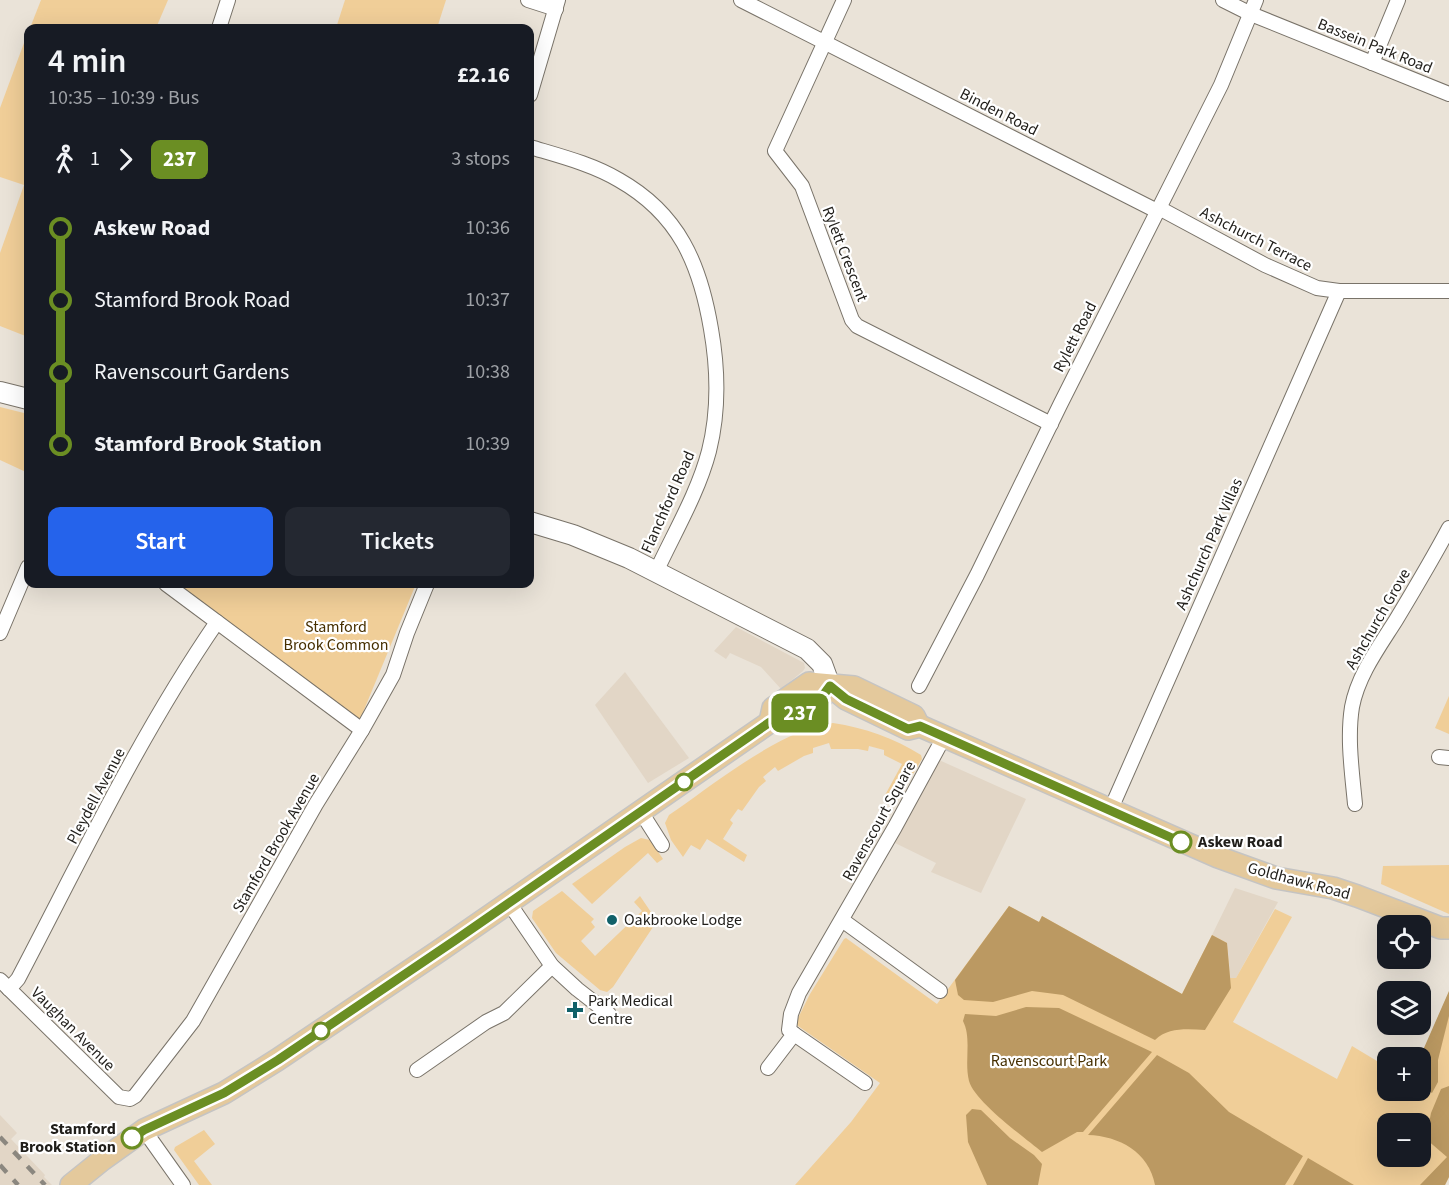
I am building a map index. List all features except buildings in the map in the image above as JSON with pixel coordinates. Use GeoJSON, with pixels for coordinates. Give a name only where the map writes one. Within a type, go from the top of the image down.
{"type":"FeatureCollection","features":[{"type":"Feature","properties":{"kind":"main road"},"geometry":{"type":"LineString","coordinates":[[0,392],[24,398]]}},
{"type":"Feature","properties":{"kind":"main road"},"geometry":{"type":"LineString","coordinates":[[71,1185],[144,1130],[199,1105],[251,1077],[509,903],[770,722],[785,722],[819,701],[830,686],[822,664],[807,649],[606,548],[534,523]]}},
{"type":"Feature","properties":{"kind":"main road","name":"Goldhawk Road"},"geometry":{"type":"LineString","coordinates":[[830,686],[846,699],[908,729],[920,726],[1240,866],[1295,883],[1333,888],[1349,893],[1446,931]]}},
{"type":"Feature","properties":{"kind":"street"},"geometry":{"type":"LineString","coordinates":[[220,24],[228,0]]}},
{"type":"Feature","properties":{"kind":"street"},"geometry":{"type":"LineString","coordinates":[[528,0],[557,4],[534,81]]}},
{"type":"Feature","properties":{"kind":"street","name":"Binden Road"},"geometry":{"type":"LineString","coordinates":[[741,0],[1158,209]]}},
{"type":"Feature","properties":{"kind":"street","name":"Rylett Crescent"},"geometry":{"type":"LineString","coordinates":[[844,0],[775,151],[802,186],[852,320],[857,326],[1051,424]]}},
{"type":"Feature","properties":{"kind":"street","name":"Bassein Park Road"},"geometry":{"type":"LineString","coordinates":[[1223,0],[1251,14],[1449,94]]}},
{"type":"Feature","properties":{"kind":"street","name":"Rylett Road"},"geometry":{"type":"LineString","coordinates":[[919,686],[977,575],[1221,86],[1256,0]]}},
{"type":"Feature","properties":{"kind":"street"},"geometry":{"type":"LineString","coordinates":[[1372,63],[1398,0]]}},
{"type":"Feature","properties":{"kind":"street","name":"Flanchford Road"},"geometry":{"type":"LineString","coordinates":[[534,148],[581,163],[619,180],[640,194],[674,227],[698,272],[707,305],[715,358],[717,399],[715,422],[704,466],[656,572]]}},
{"type":"Feature","properties":{"kind":"street","name":"Ashchurch Terrace"},"geometry":{"type":"LineString","coordinates":[[1158,209],[1265,265],[1317,288],[1339,291],[1449,291]]}},
{"type":"Feature","properties":{"kind":"street","name":"Ashchurch Park Villas"},"geometry":{"type":"LineString","coordinates":[[1110,811],[1339,291]]}},
{"type":"Feature","properties":{"kind":"street","name":"Ashchurch Grove"},"geometry":{"type":"LineString","coordinates":[[1355,804],[1351,719],[1357,691],[1373,657],[1449,528]]}},
{"type":"Feature","properties":{"kind":"street"},"geometry":{"type":"LineString","coordinates":[[0,633],[24,576]]}},
{"type":"Feature","properties":{"kind":"street"},"geometry":{"type":"LineString","coordinates":[[171,588],[362,730]]}},
{"type":"Feature","properties":{"kind":"street","name":"Stamford Brook Avenue"},"geometry":{"type":"LineString","coordinates":[[124,1099],[135,1095],[193,1021],[316,804],[393,675],[425,588]]}},
{"type":"Feature","properties":{"kind":"street","name":"Pleydell Avenue"},"geometry":{"type":"LineString","coordinates":[[5,985],[18,979],[129,767],[195,654],[217,622]]}},
{"type":"Feature","properties":{"kind":"street","name":"Ravenscourt Square"},"geometry":{"type":"LineString","coordinates":[[794,1034],[789,1030],[791,1014],[799,993],[842,920],[890,824],[944,737]]}},
{"type":"Feature","properties":{"kind":"street"},"geometry":{"type":"LineString","coordinates":[[641,812],[662,845]]}},
{"type":"Feature","properties":{"kind":"street"},"geometry":{"type":"LineString","coordinates":[[509,903],[552,966],[609,1014]]}},
{"type":"Feature","properties":{"kind":"street"},"geometry":{"type":"LineString","coordinates":[[842,920],[940,991]]}},
{"type":"Feature","properties":{"kind":"street"},"geometry":{"type":"LineString","coordinates":[[417,1071],[486,1022],[504,1013],[552,966]]}},
{"type":"Feature","properties":{"kind":"street","name":"Vaughan Avenue"},"geometry":{"type":"LineString","coordinates":[[5,985],[119,1097],[124,1099]]}},
{"type":"Feature","properties":{"kind":"street"},"geometry":{"type":"LineString","coordinates":[[768,1068],[794,1034],[865,1083]]}},
{"type":"Feature","properties":{"kind":"street"},"geometry":{"type":"LineString","coordinates":[[144,1130],[183,1185]]}},
{"type":"Feature","properties":{"kind":"shaded area"},"geometry":{"type":"Polygon","coordinates":[[[736,627],[804,663],[805,668],[781,689],[761,667],[730,653],[726,659],[714,651],[736,627]]]}},
{"type":"Feature","properties":{"kind":"shaded area"},"geometry":{"type":"Polygon","coordinates":[[[625,672],[689,758],[648,783],[595,705],[625,672]]]}},
{"type":"Feature","properties":{"kind":"shaded area"},"geometry":{"type":"Polygon","coordinates":[[[939,760],[1026,799],[981,893],[931,872],[936,863],[895,843],[939,760]]]}},
{"type":"Feature","properties":{"kind":"shaded area"},"geometry":{"type":"Polygon","coordinates":[[[1235,888],[1278,902],[1236,978],[1230,978],[1227,943],[1212,935],[1235,888]]]}},
{"type":"Feature","properties":{"kind":"shaded area"},"geometry":{"type":"Polygon","coordinates":[[[0,1115],[17,1133],[11,1139],[52,1185],[0,1185],[0,1115]]]}},
{"type":"Feature","properties":{"kind":"green space"},"geometry":{"type":"Polygon","coordinates":[[[41,0],[168,0],[158,24],[32,24],[41,0]]]}},
{"type":"Feature","properties":{"kind":"green space"},"geometry":{"type":"Polygon","coordinates":[[[345,0],[446,0],[438,24],[337,24],[345,0]]]}},
{"type":"Feature","properties":{"kind":"green space"},"geometry":{"type":"Polygon","coordinates":[[[24,43],[24,185],[0,177],[0,108],[24,43]]]}},
{"type":"Feature","properties":{"kind":"green space"},"geometry":{"type":"Polygon","coordinates":[[[24,185],[24,335],[0,326],[0,253],[24,185]]]}},
{"type":"Feature","properties":{"kind":"green space"},"geometry":{"type":"Polygon","coordinates":[[[0,407],[24,413],[24,471],[0,460],[0,407]]]}},
{"type":"Feature","properties":{"kind":"green space","name":"Stamford Brook Common"},"geometry":{"type":"Polygon","coordinates":[[[180,588],[414,588],[359,722],[180,588]]]}},
{"type":"Feature","properties":{"kind":"green space"},"geometry":{"type":"Polygon","coordinates":[[[1449,696],[1449,734],[1435,728],[1449,696]]]}},
{"type":"Feature","properties":{"kind":"green space"},"geometry":{"type":"Polygon","coordinates":[[[833,723],[879,734],[921,755],[922,759],[895,804],[884,797],[902,764],[884,755],[884,750],[869,746],[868,751],[831,749],[829,743],[813,748],[813,753],[778,771],[775,767],[763,777],[766,781],[742,811],[738,809],[730,820],[733,823],[723,839],[747,855],[744,862],[707,839],[700,850],[691,845],[683,857],[671,840],[665,823],[669,815],[726,774],[770,747],[813,727],[833,723]]]}},
{"type":"Feature","properties":{"kind":"green space"},"geometry":{"type":"Polygon","coordinates":[[[641,838],[650,840],[663,859],[657,863],[648,853],[592,904],[572,884],[625,847],[641,838]]]}},
{"type":"Feature","properties":{"kind":"green space"},"geometry":{"type":"Polygon","coordinates":[[[1449,865],[1449,914],[1381,884],[1383,866],[1449,865]]]}},
{"type":"Feature","properties":{"kind":"green space"},"geometry":{"type":"Polygon","coordinates":[[[562,891],[594,919],[591,922],[595,927],[581,941],[595,956],[642,911],[634,902],[640,896],[657,921],[613,987],[607,992],[600,990],[556,953],[532,918],[533,911],[562,891]]]}},
{"type":"Feature","properties":{"kind":"green space","name":"Ravenscourt Park"},"geometry":{"type":"Polygon","coordinates":[[[1009,906],[1039,922],[1042,916],[1182,994],[1212,935],[1227,943],[1230,978],[1236,978],[1275,909],[1292,917],[1233,1022],[1337,1079],[1352,1046],[1377,1061],[1377,1101],[1431,1101],[1431,1047],[1425,1047],[1449,992],[1449,1177],[1445,1185],[795,1185],[851,1122],[880,1083],[798,1026],[796,1022],[810,994],[846,938],[937,1004],[1009,906]]]}},
{"type":"Feature","properties":{"kind":"green space"},"geometry":{"type":"Polygon","coordinates":[[[1009,906],[1039,922],[1042,916],[1182,994],[1212,935],[1227,943],[1231,988],[1205,1030],[1172,1031],[1155,1040],[1063,995],[1032,991],[993,1002],[964,1000],[958,995],[955,980],[1009,906]]]}},
{"type":"Feature","properties":{"kind":"green space"},"geometry":{"type":"Polygon","coordinates":[[[1449,991],[1449,1016],[1438,1060],[1438,1082],[1432,1093],[1431,1047],[1424,1047],[1449,991]]]}},
{"type":"Feature","properties":{"kind":"green space"},"geometry":{"type":"Polygon","coordinates":[[[1026,1007],[1059,1008],[1152,1052],[1083,1132],[1077,1132],[1042,1152],[980,1099],[969,1081],[968,1073],[967,1035],[963,1021],[965,1014],[996,1016],[1026,1007]]]}},
{"type":"Feature","properties":{"kind":"green space"},"geometry":{"type":"Polygon","coordinates":[[[1157,1055],[1189,1073],[1229,1112],[1303,1156],[1285,1185],[1155,1185],[1146,1163],[1131,1148],[1111,1139],[1088,1135],[1157,1055]]]}},
{"type":"Feature","properties":{"kind":"green space"},"geometry":{"type":"Polygon","coordinates":[[[1449,1086],[1449,1177],[1445,1185],[1420,1185],[1447,1157],[1431,1143],[1431,1113],[1441,1089],[1449,1086]]]}},
{"type":"Feature","properties":{"kind":"green space"},"geometry":{"type":"Polygon","coordinates":[[[972,1109],[981,1110],[1042,1164],[1038,1185],[987,1185],[968,1142],[966,1115],[972,1109]]]}},
{"type":"Feature","properties":{"kind":"green space"},"geometry":{"type":"Polygon","coordinates":[[[204,1130],[215,1144],[194,1161],[212,1185],[199,1185],[174,1150],[175,1147],[204,1130]]]}},
{"type":"Feature","properties":{"kind":"green space"},"geometry":{"type":"Polygon","coordinates":[[[1308,1158],[1354,1185],[1293,1185],[1308,1158]]]}},
{"type":"Feature","properties":{"kind":"railway"},"geometry":{"type":"LineString","coordinates":[[0,1137],[45,1185]]}},
{"type":"Feature","properties":{"kind":"railway"},"geometry":{"type":"LineString","coordinates":[[0,1165],[18,1185]]}},
{"type":"Feature","properties":{"kind":"bus line","name":"237"},"geometry":{"type":"LineString","coordinates":[[132,1138],[144,1130],[224,1093],[278,1060],[770,722],[785,722],[819,701],[830,686],[846,699],[908,729],[920,726],[1181,842]]}},
{"type":"Feature","properties":{"kind":"place","name":"Askew Road"},"geometry":{"type":"Point","coordinates":[1181,842]}},
{"type":"Feature","properties":{"kind":"place","name":"Oakbrooke Lodge"},"geometry":{"type":"Point","coordinates":[612,920]}},
{"type":"Feature","properties":{"kind":"place","name":"Park Medical Centre"},"geometry":{"type":"Point","coordinates":[575,1010]}},
{"type":"Feature","properties":{"kind":"place","name":"Stamford Brook Station"},"geometry":{"type":"Point","coordinates":[132,1138]}}]}
